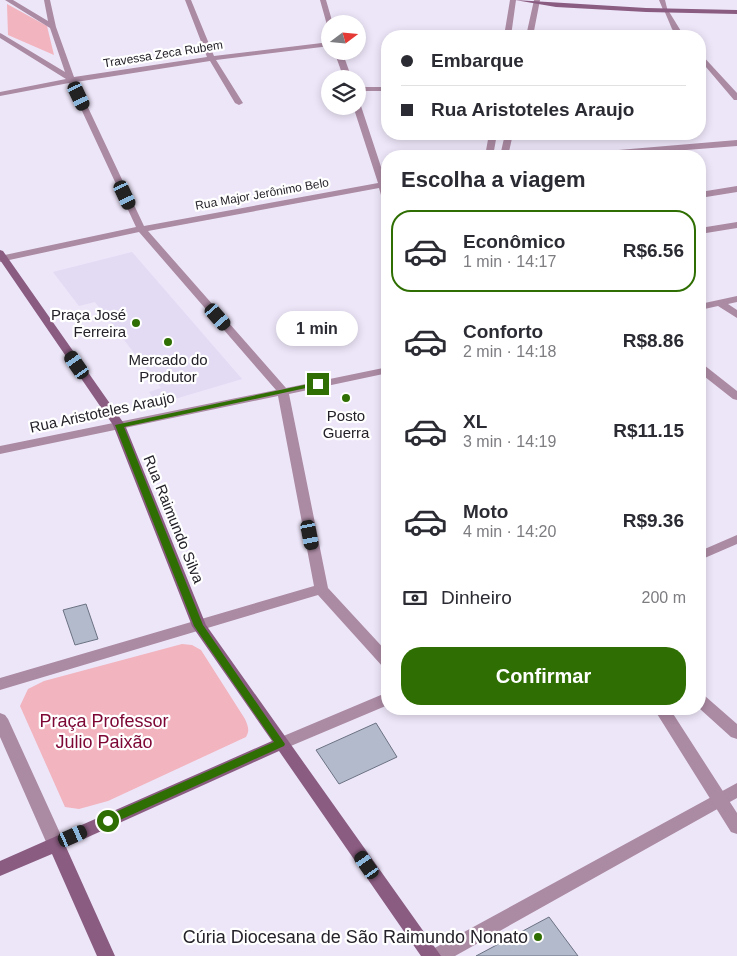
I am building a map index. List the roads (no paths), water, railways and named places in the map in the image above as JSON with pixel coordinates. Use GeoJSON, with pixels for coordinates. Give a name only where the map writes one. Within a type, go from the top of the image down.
{"type":"FeatureCollection","features":[{"type":"Feature","properties":{"kind":"main road"},"geometry":{"type":"LineString","coordinates":[[518,0],[666,11],[737,12]]}},
{"type":"Feature","properties":{"kind":"main road"},"geometry":{"type":"LineString","coordinates":[[552,0],[587,6]]}},
{"type":"Feature","properties":{"kind":"main road","name":"Rua Raimundo Silva"},"geometry":{"type":"LineString","coordinates":[[1,257],[119,425],[199,626]]}},
{"type":"Feature","properties":{"kind":"main road"},"geometry":{"type":"LineString","coordinates":[[199,626],[280,744],[432,956]]}},
{"type":"Feature","properties":{"kind":"main road"},"geometry":{"type":"LineString","coordinates":[[0,870],[280,744]]}},
{"type":"Feature","properties":{"kind":"main road"},"geometry":{"type":"LineString","coordinates":[[56,844],[106,956]]}},
{"type":"Feature","properties":{"kind":"street"},"geometry":{"type":"LineString","coordinates":[[8,0],[53,27]]}},
{"type":"Feature","properties":{"kind":"street"},"geometry":{"type":"LineString","coordinates":[[46,0],[71,79],[141,229],[283,391],[321,589],[381,655]]}},
{"type":"Feature","properties":{"kind":"street"},"geometry":{"type":"LineString","coordinates":[[188,0],[211,57],[239,103]]}},
{"type":"Feature","properties":{"kind":"street"},"geometry":{"type":"LineString","coordinates":[[323,0],[327,15]]}},
{"type":"Feature","properties":{"kind":"street"},"geometry":{"type":"LineString","coordinates":[[508,30],[513,0]]}},
{"type":"Feature","properties":{"kind":"street"},"geometry":{"type":"LineString","coordinates":[[662,0],[676,30]]}},
{"type":"Feature","properties":{"kind":"street"},"geometry":{"type":"LineString","coordinates":[[530,30],[536,1]]}},
{"type":"Feature","properties":{"kind":"street"},"geometry":{"type":"LineString","coordinates":[[0,36],[71,79]]}},
{"type":"Feature","properties":{"kind":"street","name":"Travessa Zeca Rubem"},"geometry":{"type":"LineString","coordinates":[[0,94],[71,79],[211,57],[321,45]]}},
{"type":"Feature","properties":{"kind":"street"},"geometry":{"type":"LineString","coordinates":[[706,62],[737,98]]}},
{"type":"Feature","properties":{"kind":"street"},"geometry":{"type":"LineString","coordinates":[[366,89],[381,89]]}},
{"type":"Feature","properties":{"kind":"street"},"geometry":{"type":"LineString","coordinates":[[360,115],[381,175]]}},
{"type":"Feature","properties":{"kind":"street"},"geometry":{"type":"LineString","coordinates":[[654,150],[737,143]]}},
{"type":"Feature","properties":{"kind":"street","name":"Rua Major Jerônimo Belo"},"geometry":{"type":"LineString","coordinates":[[141,229],[381,185]]}},
{"type":"Feature","properties":{"kind":"street"},"geometry":{"type":"LineString","coordinates":[[706,194],[737,189]]}},
{"type":"Feature","properties":{"kind":"street"},"geometry":{"type":"LineString","coordinates":[[706,230],[737,225]]}},
{"type":"Feature","properties":{"kind":"street"},"geometry":{"type":"LineString","coordinates":[[1,257],[141,229]]}},
{"type":"Feature","properties":{"kind":"street"},"geometry":{"type":"LineString","coordinates":[[706,306],[737,299]]}},
{"type":"Feature","properties":{"kind":"street"},"geometry":{"type":"LineString","coordinates":[[720,303],[737,315]]}},
{"type":"Feature","properties":{"kind":"street","name":"Rua Aristoteles Araujo"},"geometry":{"type":"LineString","coordinates":[[0,450],[381,371]]}},
{"type":"Feature","properties":{"kind":"street"},"geometry":{"type":"LineString","coordinates":[[706,372],[737,397]]}},
{"type":"Feature","properties":{"kind":"street"},"geometry":{"type":"LineString","coordinates":[[706,553],[737,539]]}},
{"type":"Feature","properties":{"kind":"street"},"geometry":{"type":"LineString","coordinates":[[0,684],[321,589]]}},
{"type":"Feature","properties":{"kind":"street"},"geometry":{"type":"LineString","coordinates":[[280,744],[381,701]]}},
{"type":"Feature","properties":{"kind":"street"},"geometry":{"type":"LineString","coordinates":[[706,705],[737,733]]}},
{"type":"Feature","properties":{"kind":"street"},"geometry":{"type":"LineString","coordinates":[[666,715],[737,827]]}},
{"type":"Feature","properties":{"kind":"street"},"geometry":{"type":"LineString","coordinates":[[0,718],[56,844]]}},
{"type":"Feature","properties":{"kind":"street"},"geometry":{"type":"LineString","coordinates":[[438,956],[737,790]]}},
{"type":"Feature","properties":{"kind":"place","name":"Praça José Ferreira"},"geometry":{"type":"Point","coordinates":[136,323]}},
{"type":"Feature","properties":{"kind":"place","name":"Mercado do Produtor"},"geometry":{"type":"Point","coordinates":[168,342]}},
{"type":"Feature","properties":{"kind":"place","name":"Posto Guerra"},"geometry":{"type":"Point","coordinates":[346,398]}},
{"type":"Feature","properties":{"kind":"place","name":"Cúria Diocesana de São Raimundo Nonato"},"geometry":{"type":"Point","coordinates":[538,937]}},
{"type":"Feature","properties":{"kind":"park label","name":"Praça Professor Julio Paixão"},"geometry":{"type":"Point","coordinates":[104,731]}}]}
